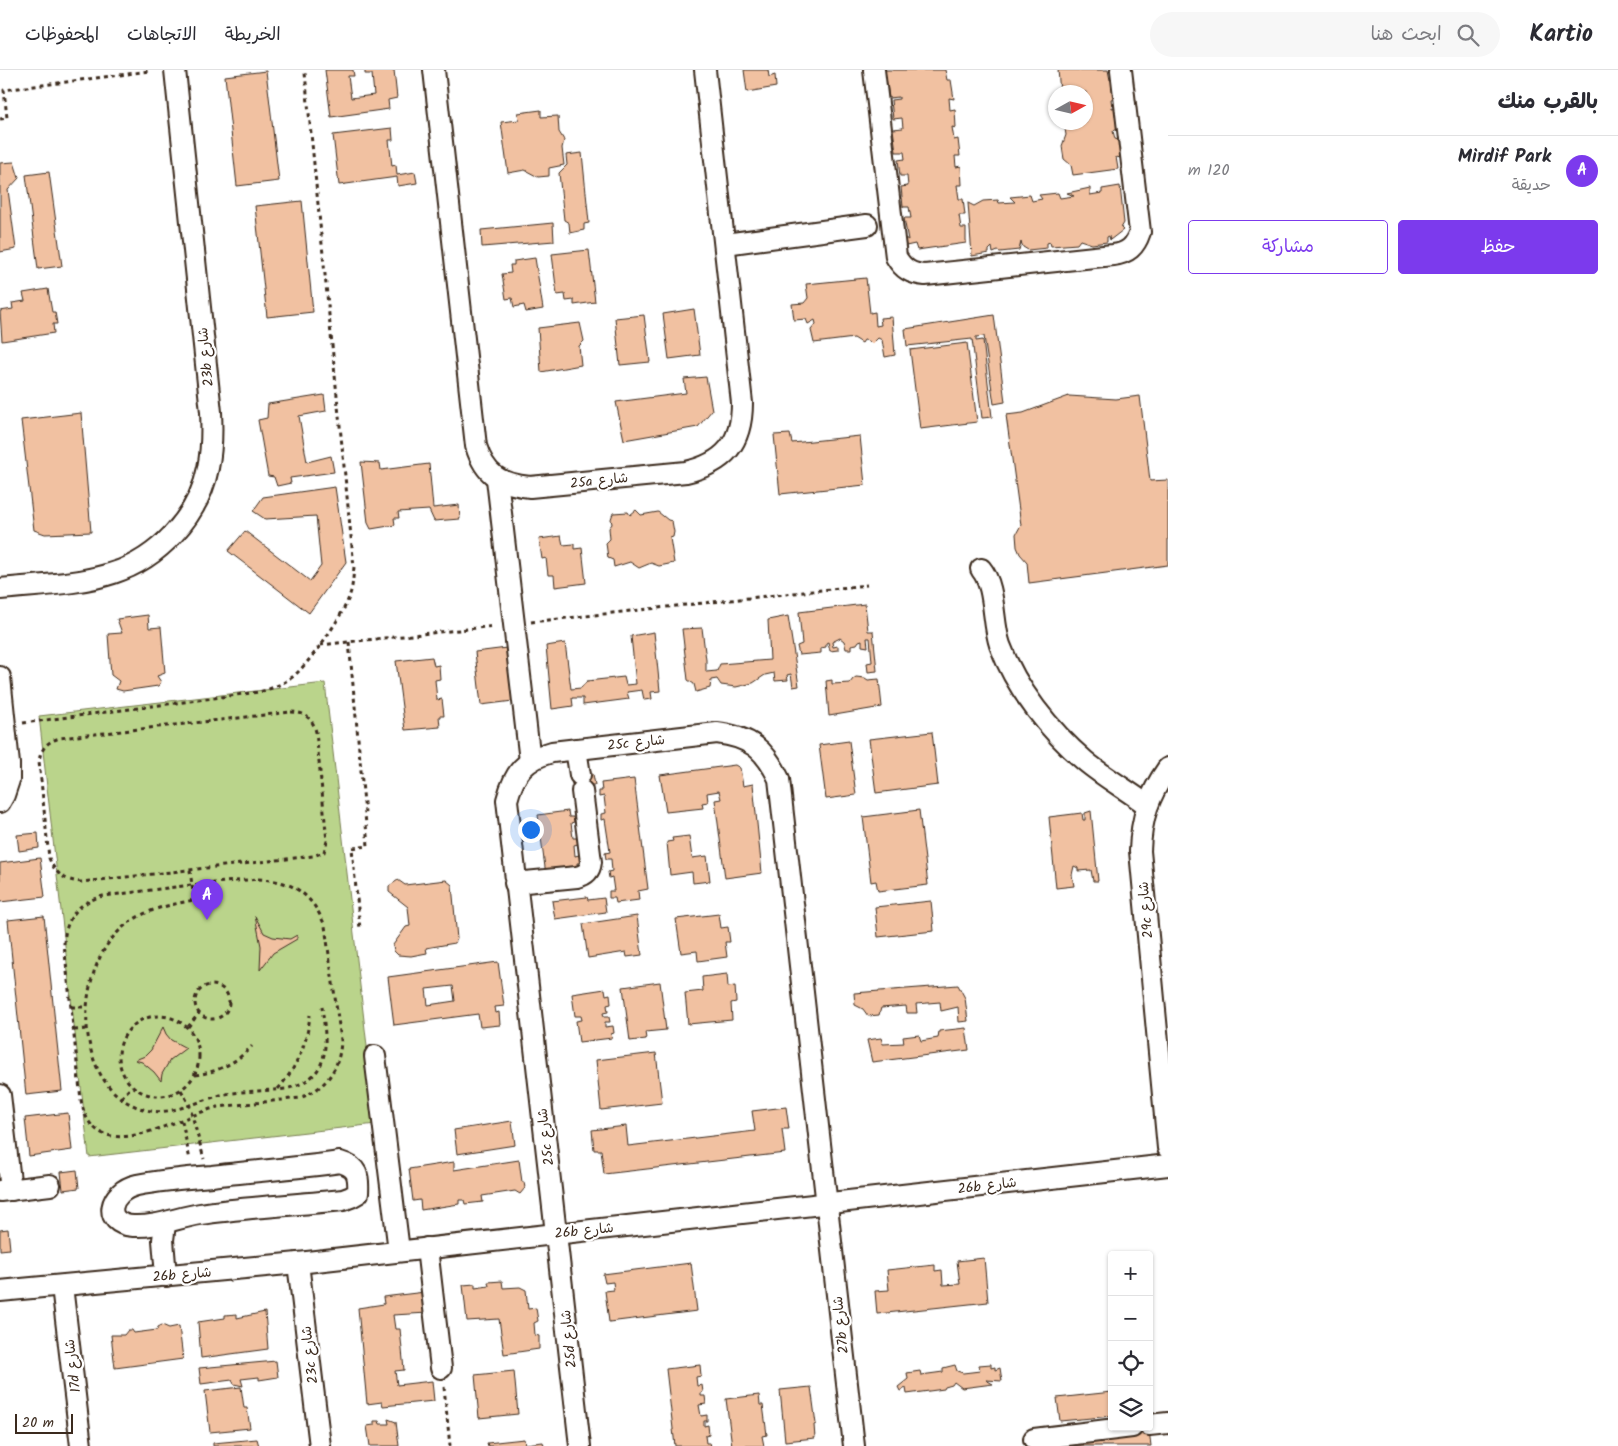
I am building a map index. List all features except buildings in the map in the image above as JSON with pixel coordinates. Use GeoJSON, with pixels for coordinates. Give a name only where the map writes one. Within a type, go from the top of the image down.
{"type":"FeatureCollection","features":[{"type":"Feature","properties":{"kind":"street","name":"23b شارع"},"geometry":{"type":"LineString","coordinates":[[0,589],[85,580],[113,573],[140,561],[163,544],[183,523],[198,498],[208,470],[212,441],[211,412],[175,70]]}},
{"type":"Feature","properties":{"kind":"street"},"geometry":{"type":"LineString","coordinates":[[434,70],[476,446],[483,464],[497,479],[530,760]]}},
{"type":"Feature","properties":{"kind":"street","name":"25a شارع"},"geometry":{"type":"LineString","coordinates":[[497,479],[513,486],[530,487],[686,472],[702,468],[717,461],[729,450],[738,436],[742,420],[742,403],[705,70]]}},
{"type":"Feature","properties":{"kind":"street"},"geometry":{"type":"LineString","coordinates":[[874,70],[896,257],[908,271],[925,275],[1122,254],[1131,249],[1137,241],[1140,232],[1121,70]]}},
{"type":"Feature","properties":{"kind":"street"},"geometry":{"type":"LineString","coordinates":[[725,244],[867,225]]}},
{"type":"Feature","properties":{"kind":"street"},"geometry":{"type":"LineString","coordinates":[[981,569],[990,584],[1000,646],[1022,688],[1036,709],[1063,740],[1087,762],[1147,805]]}},
{"type":"Feature","properties":{"kind":"street"},"geometry":{"type":"LineString","coordinates":[[0,677],[9,764],[9,780],[0,802]]}},
{"type":"Feature","properties":{"kind":"street","name":"25c شارع"},"geometry":{"type":"LineString","coordinates":[[556,1233],[506,800],[510,785],[518,771],[530,760],[552,752],[717,733],[733,735],[748,741],[762,751],[772,764],[779,779],[826,1204]]}},
{"type":"Feature","properties":{"kind":"street"},"geometry":{"type":"LineString","coordinates":[[515,883],[577,877],[588,871],[591,862],[576,749]]}},
{"type":"Feature","properties":{"kind":"street","name":"29c شارع"},"geometry":{"type":"LineString","coordinates":[[1168,768],[1156,786],[1147,805],[1141,828],[1140,851],[1168,1148]]}},
{"type":"Feature","properties":{"kind":"street"},"geometry":{"type":"LineString","coordinates":[[375,1056],[399,1251]]}},
{"type":"Feature","properties":{"kind":"street"},"geometry":{"type":"LineString","coordinates":[[0,1095],[6,1190],[50,1186]]}},
{"type":"Feature","properties":{"kind":"street"},"geometry":{"type":"LineString","coordinates":[[340,1162],[349,1164],[356,1172],[358,1193],[342,1200],[200,1214],[175,1219],[165,1224],[125,1226],[116,1220],[112,1211],[114,1201],[119,1194],[136,1186],[201,1177],[340,1162]]}},
{"type":"Feature","properties":{"kind":"street","name":"26b شارع"},"geometry":{"type":"LineString","coordinates":[[0,1292],[298,1263],[1168,1165]]}},
{"type":"Feature","properties":{"kind":"street","name":"27b شارع"},"geometry":{"type":"LineString","coordinates":[[826,1204],[854,1446]]}},
{"type":"Feature","properties":{"kind":"street"},"geometry":{"type":"LineString","coordinates":[[165,1224],[163,1240],[166,1276]]}},
{"type":"Feature","properties":{"kind":"street","name":"25d شارع"},"geometry":{"type":"LineString","coordinates":[[556,1233],[580,1446]]}},
{"type":"Feature","properties":{"kind":"street"},"geometry":{"type":"LineString","coordinates":[[427,1248],[441,1368]]}},
{"type":"Feature","properties":{"kind":"street","name":"23c شارع"},"geometry":{"type":"LineString","coordinates":[[298,1263],[320,1446]]}},
{"type":"Feature","properties":{"kind":"street","name":"17d شارع"},"geometry":{"type":"LineString","coordinates":[[62,1286],[81,1446]]}},
{"type":"Feature","properties":{"kind":"street"},"geometry":{"type":"LineString","coordinates":[[1153,1425],[1168,1423]]}},
{"type":"Feature","properties":{"kind":"street"},"geometry":{"type":"LineString","coordinates":[[1034,1439],[1108,1430]]}},
{"type":"Feature","properties":{"kind":"path"},"geometry":{"type":"LineString","coordinates":[[0,119],[7,118],[4,90],[150,70]]}},
{"type":"Feature","properties":{"kind":"path"},"geometry":{"type":"LineString","coordinates":[[5,725],[259,692],[275,687],[290,679],[302,669],[344,610],[352,588],[354,567],[305,73]]}},
{"type":"Feature","properties":{"kind":"path"},"geometry":{"type":"LineString","coordinates":[[319,645],[867,585]]}},
{"type":"Feature","properties":{"kind":"path"},"geometry":{"type":"LineString","coordinates":[[349,642],[368,846],[352,848],[360,929]]}},
{"type":"Feature","properties":{"kind":"path"},"geometry":{"type":"LineString","coordinates":[[298,712],[311,719],[316,732],[327,840],[324,852],[313,856],[190,870],[82,882],[73,882],[58,874],[49,858],[39,761],[43,748],[60,738],[281,713],[298,712]]}},
{"type":"Feature","properties":{"kind":"path"},"geometry":{"type":"LineString","coordinates":[[190,870],[194,900],[161,907],[148,912],[135,918],[115,935],[100,956],[88,993],[86,1007],[87,1029],[96,1065],[103,1078],[121,1098],[138,1107],[166,1112],[226,1094],[278,1090],[295,1087],[304,1083],[318,1070],[322,1062],[326,1044],[322,1007]]}},
{"type":"Feature","properties":{"kind":"path"},"geometry":{"type":"LineString","coordinates":[[270,879],[294,887],[314,903],[326,926],[341,1040],[340,1053],[334,1071],[322,1086],[312,1094],[287,1100],[218,1107],[206,1110],[182,1121],[128,1137],[111,1136],[96,1129],[90,1123],[83,1108],[64,944],[66,926],[76,910],[93,898],[192,885],[270,879]]}},
{"type":"Feature","properties":{"kind":"path"},"geometry":{"type":"LineString","coordinates":[[213,985],[225,991],[229,1004],[223,1016],[211,1020],[204,1018],[199,1013],[195,1001],[196,995],[201,989],[213,985]]}},
{"type":"Feature","properties":{"kind":"path"},"geometry":{"type":"LineString","coordinates":[[71,1007],[86,1007]]}},
{"type":"Feature","properties":{"kind":"path"},"geometry":{"type":"LineString","coordinates":[[188,1027],[199,1013]]}},
{"type":"Feature","properties":{"kind":"path"},"geometry":{"type":"LineString","coordinates":[[169,1016],[179,1021],[188,1027],[194,1036],[199,1050],[195,1075],[181,1090],[161,1096],[140,1092],[132,1086],[121,1068],[120,1046],[124,1036],[138,1021],[148,1017],[169,1016]]}},
{"type":"Feature","properties":{"kind":"path"},"geometry":{"type":"LineString","coordinates":[[278,1090],[287,1079],[302,1053],[310,1016]]}},
{"type":"Feature","properties":{"kind":"path"},"geometry":{"type":"LineString","coordinates":[[74,1030],[87,1029]]}},
{"type":"Feature","properties":{"kind":"path"},"geometry":{"type":"LineString","coordinates":[[195,1075],[222,1069],[234,1062],[252,1046]]}},
{"type":"Feature","properties":{"kind":"path"},"geometry":{"type":"LineString","coordinates":[[121,1098],[132,1086]]}},
{"type":"Feature","properties":{"kind":"path"},"geometry":{"type":"LineString","coordinates":[[181,1090],[190,1104],[201,1177]]}},
{"type":"Feature","properties":{"kind":"path"},"geometry":{"type":"LineString","coordinates":[[182,1121],[201,1177]]}},
{"type":"Feature","properties":{"kind":"path"},"geometry":{"type":"LineString","coordinates":[[441,1368],[450,1446]]}},
{"type":"Feature","properties":{"kind":"green space"},"geometry":{"type":"Polygon","coordinates":[[[325,683],[376,1124],[89,1157],[39,716],[325,683]]]}},
{"type":"Feature","properties":{"kind":"place","name":"Mirdif Park"},"geometry":{"type":"Point","coordinates":[207,920]}}]}
